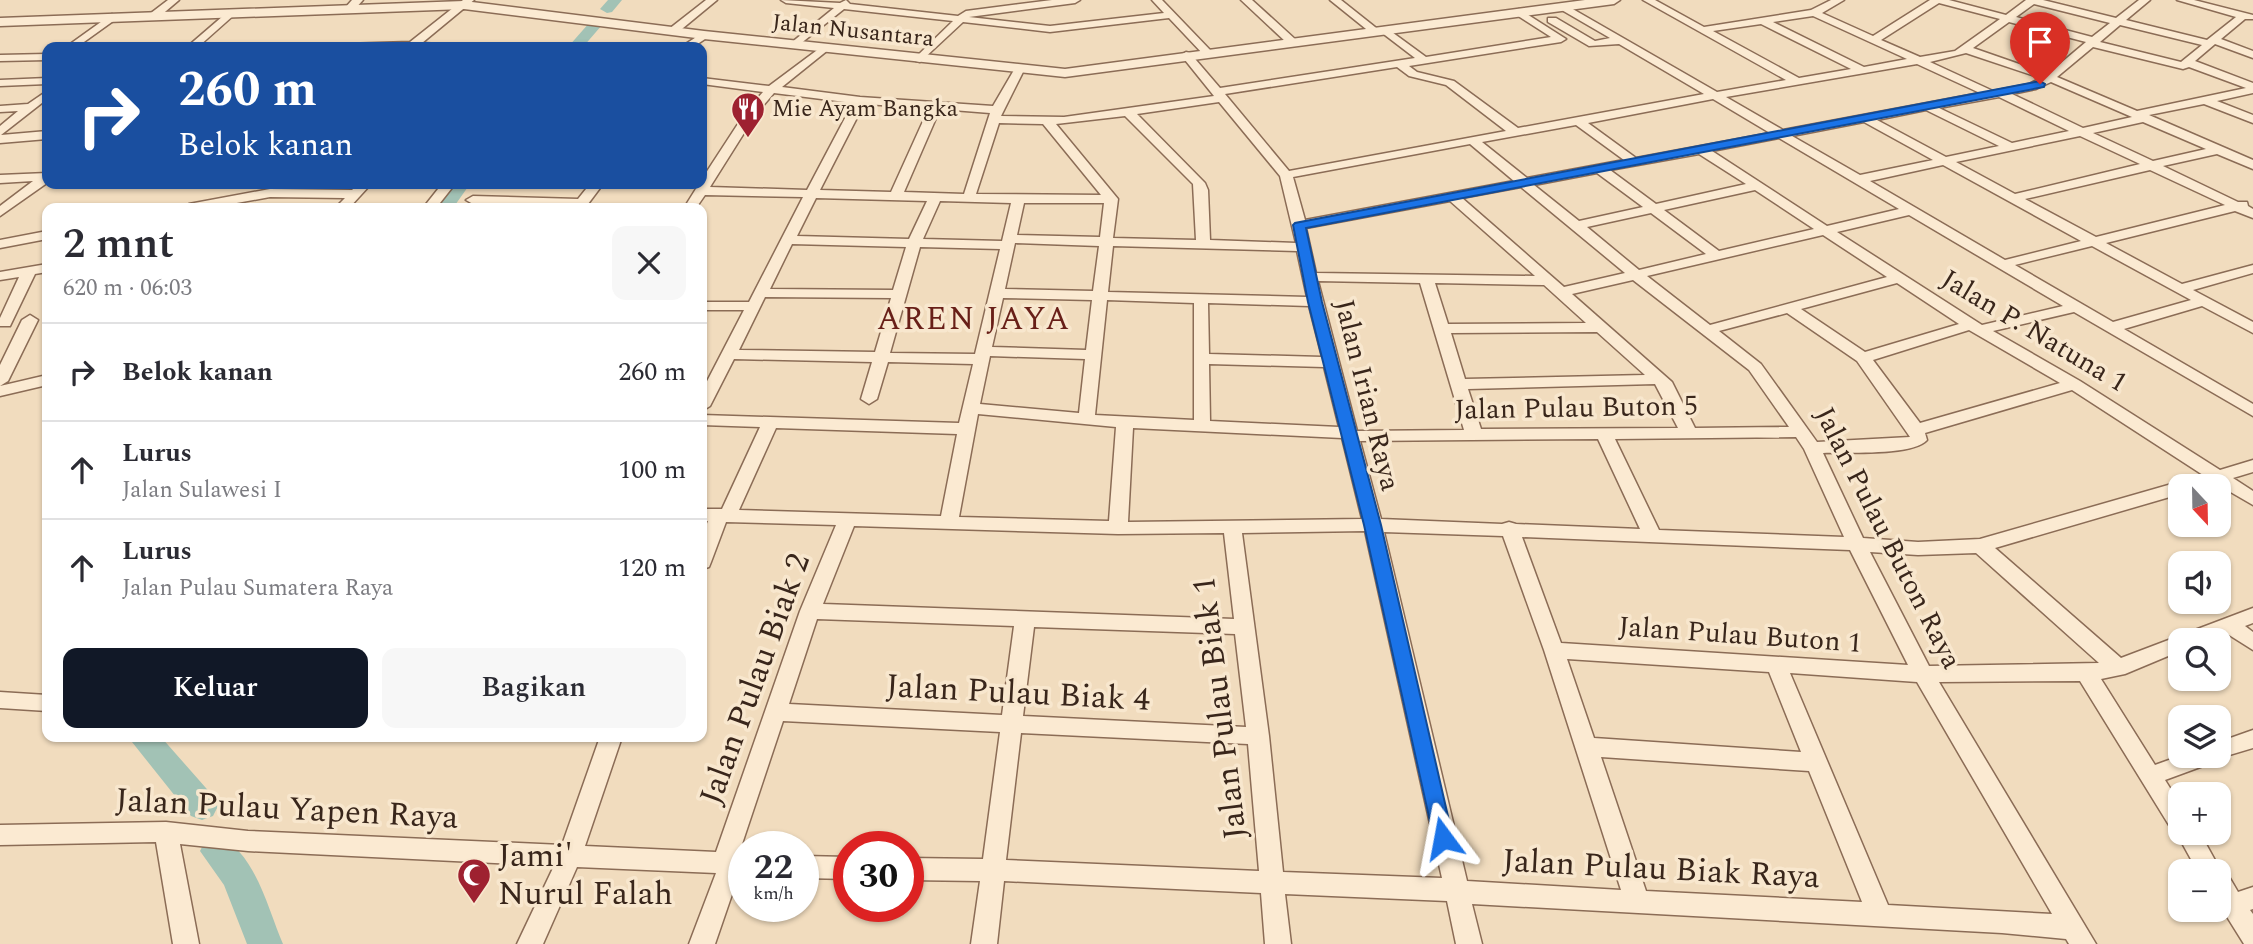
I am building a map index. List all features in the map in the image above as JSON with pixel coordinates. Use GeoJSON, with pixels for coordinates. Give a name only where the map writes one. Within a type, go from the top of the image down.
{"type":"FeatureCollection","features":[{"type":"Feature","properties":{"kind":"street"},"geometry":{"type":"LineString","coordinates":[[155,15],[174,0]]}},
{"type":"Feature","properties":{"kind":"street"},"geometry":{"type":"LineString","coordinates":[[673,31],[712,0]]}},
{"type":"Feature","properties":{"kind":"street"},"geometry":{"type":"LineString","coordinates":[[787,0],[1062,29],[1170,15]]}},
{"type":"Feature","properties":{"kind":"street"},"geometry":{"type":"LineString","coordinates":[[795,45],[848,2],[863,0]]}},
{"type":"Feature","properties":{"kind":"street"},"geometry":{"type":"LineString","coordinates":[[920,59],[960,17],[970,13],[1020,4],[1075,0]]}},
{"type":"Feature","properties":{"kind":"street"},"geometry":{"type":"LineString","coordinates":[[1157,0],[1207,52]]}},
{"type":"Feature","properties":{"kind":"street"},"geometry":{"type":"LineString","coordinates":[[1246,0],[1291,41]]}},
{"type":"Feature","properties":{"kind":"street"},"geometry":{"type":"LineString","coordinates":[[1335,0],[1425,61]]}},
{"type":"Feature","properties":{"kind":"street","name":"Jalan Nusantara"},"geometry":{"type":"LineString","coordinates":[[0,22],[230,13],[354,4],[467,3],[704,35],[1065,73],[1614,0]]}},
{"type":"Feature","properties":{"kind":"street"},"geometry":{"type":"LineString","coordinates":[[1648,0],[1798,82]]}},
{"type":"Feature","properties":{"kind":"street"},"geometry":{"type":"LineString","coordinates":[[1702,30],[1814,12],[1839,0]]}},
{"type":"Feature","properties":{"kind":"street"},"geometry":{"type":"LineString","coordinates":[[1874,40],[1938,0],[2185,64],[2253,89]]}},
{"type":"Feature","properties":{"kind":"street"},"geometry":{"type":"LineString","coordinates":[[1286,175],[1717,95],[1919,61],[1967,50],[2032,0],[2211,42],[2253,55]]}},
{"type":"Feature","properties":{"kind":"street"},"geometry":{"type":"LineString","coordinates":[[1300,225],[2032,87],[2051,78],[2145,0]]}},
{"type":"Feature","properties":{"kind":"street"},"geometry":{"type":"LineString","coordinates":[[2182,0],[2248,17]]}},
{"type":"Feature","properties":{"kind":"street"},"geometry":{"type":"LineString","coordinates":[[416,42],[467,3]]}},
{"type":"Feature","properties":{"kind":"street"},"geometry":{"type":"LineString","coordinates":[[1563,7],[2253,411]]}},
{"type":"Feature","properties":{"kind":"street"},"geometry":{"type":"LineString","coordinates":[[1535,10],[1590,43],[1622,40]]}},
{"type":"Feature","properties":{"kind":"street"},"geometry":{"type":"LineString","coordinates":[[707,82],[1048,122],[1128,112],[1561,39],[1520,12]]}},
{"type":"Feature","properties":{"kind":"street"},"geometry":{"type":"LineString","coordinates":[[1814,12],[2083,132],[2253,214]]}},
{"type":"Feature","properties":{"kind":"street"},"geometry":{"type":"LineString","coordinates":[[198,42],[230,13]]}},
{"type":"Feature","properties":{"kind":"street"},"geometry":{"type":"LineString","coordinates":[[78,42],[112,17]]}},
{"type":"Feature","properties":{"kind":"street"},"geometry":{"type":"LineString","coordinates":[[2185,64],[2248,17]]}},
{"type":"Feature","properties":{"kind":"street"},"geometry":{"type":"LineString","coordinates":[[1760,20],[1862,70]]}},
{"type":"Feature","properties":{"kind":"street"},"geometry":{"type":"LineString","coordinates":[[694,42],[704,35]]}},
{"type":"Feature","properties":{"kind":"street"},"geometry":{"type":"LineString","coordinates":[[2233,48],[2253,44]]}},
{"type":"Feature","properties":{"kind":"street"},"geometry":{"type":"LineString","coordinates":[[709,169],[771,90],[824,48]]}},
{"type":"Feature","properties":{"kind":"street"},"geometry":{"type":"LineString","coordinates":[[1967,50],[2051,78],[2253,165]]}},
{"type":"Feature","properties":{"kind":"street","name":"Jalan Irian Raya"},"geometry":{"type":"LineString","coordinates":[[1186,55],[1286,175],[1348,435],[1373,525],[1454,890],[1469,944]]}},
{"type":"Feature","properties":{"kind":"street"},"geometry":{"type":"LineString","coordinates":[[0,58],[42,57]]}},
{"type":"Feature","properties":{"kind":"street"},"geometry":{"type":"LineString","coordinates":[[1444,59],[1455,75],[1515,132]]}},
{"type":"Feature","properties":{"kind":"street"},"geometry":{"type":"LineString","coordinates":[[1401,65],[1413,74],[1455,75]]}},
{"type":"Feature","properties":{"kind":"street"},"geometry":{"type":"LineString","coordinates":[[970,197],[996,114],[1019,70]]}},
{"type":"Feature","properties":{"kind":"street"},"geometry":{"type":"LineString","coordinates":[[0,83],[42,81]]}},
{"type":"Feature","properties":{"kind":"street"},"geometry":{"type":"LineString","coordinates":[[1860,179],[2083,132],[2253,89]]}},
{"type":"Feature","properties":{"kind":"street"},"geometry":{"type":"LineString","coordinates":[[1,138],[42,98]]}},
{"type":"Feature","properties":{"kind":"street"},"geometry":{"type":"LineString","coordinates":[[707,397],[860,100]]}},
{"type":"Feature","properties":{"kind":"street"},"geometry":{"type":"LineString","coordinates":[[2205,100],[2253,120]]}},
{"type":"Feature","properties":{"kind":"street"},"geometry":{"type":"LineString","coordinates":[[0,109],[30,107]]}},
{"type":"Feature","properties":{"kind":"street"},"geometry":{"type":"LineString","coordinates":[[896,196],[935,107]]}},
{"type":"Feature","properties":{"kind":"street"},"geometry":{"type":"LineString","coordinates":[[1928,107],[2012,148]]}},
{"type":"Feature","properties":{"kind":"street"},"geometry":{"type":"LineString","coordinates":[[1128,112],[1199,183],[1202,190],[1203,245]]}},
{"type":"Feature","properties":{"kind":"street"},"geometry":{"type":"LineString","coordinates":[[1867,119],[2253,328]]}},
{"type":"Feature","properties":{"kind":"street"},"geometry":{"type":"LineString","coordinates":[[1578,121],[1634,162]]}},
{"type":"Feature","properties":{"kind":"street"},"geometry":{"type":"LineString","coordinates":[[1048,122],[1096,177],[1111,199],[1112,211],[1086,419]]}},
{"type":"Feature","properties":{"kind":"street"},"geometry":{"type":"LineString","coordinates":[[1,138],[42,135]]}},
{"type":"Feature","properties":{"kind":"street","name":"Jalan Pulau Buton Raya"},"geometry":{"type":"LineString","coordinates":[[1472,140],[1575,226],[1755,367],[1803,432],[1856,544],[1923,674],[2078,936]]}},
{"type":"Feature","properties":{"kind":"street","name":"Jalan P. Natuna 1"},"geometry":{"type":"LineString","coordinates":[[1700,149],[1975,327],[2074,384],[2212,474]]}},
{"type":"Feature","properties":{"kind":"street"},"geometry":{"type":"LineString","coordinates":[[2013,198],[2217,150]]}},
{"type":"Feature","properties":{"kind":"street"},"geometry":{"type":"LineString","coordinates":[[1599,169],[1716,255]]}},
{"type":"Feature","properties":{"kind":"street"},"geometry":{"type":"LineString","coordinates":[[0,179],[42,177]]}},
{"type":"Feature","properties":{"kind":"street"},"geometry":{"type":"LineString","coordinates":[[0,212],[42,181]]}},
{"type":"Feature","properties":{"kind":"street"},"geometry":{"type":"LineString","coordinates":[[1575,226],[1756,186]]}},
{"type":"Feature","properties":{"kind":"street"},"geometry":{"type":"LineString","coordinates":[[216,203],[270,193],[360,189]]}},
{"type":"Feature","properties":{"kind":"street"},"geometry":{"type":"LineString","coordinates":[[347,203],[360,189]]}},
{"type":"Feature","properties":{"kind":"street"},"geometry":{"type":"LineString","coordinates":[[433,203],[445,189]]}},
{"type":"Feature","properties":{"kind":"street"},"geometry":{"type":"LineString","coordinates":[[582,203],[593,189]]}},
{"type":"Feature","properties":{"kind":"street"},"geometry":{"type":"LineString","coordinates":[[694,203],[702,191],[1111,199]]}},
{"type":"Feature","properties":{"kind":"street"},"geometry":{"type":"LineString","coordinates":[[266,203],[270,193]]}},
{"type":"Feature","properties":{"kind":"street"},"geometry":{"type":"LineString","coordinates":[[1452,196],[1660,379],[1666,385],[1689,433]]}},
{"type":"Feature","properties":{"kind":"street"},"geometry":{"type":"LineString","coordinates":[[869,398],[914,243],[935,197]]}},
{"type":"Feature","properties":{"kind":"street"},"geometry":{"type":"LineString","coordinates":[[949,521],[966,429],[1018,198]]}},
{"type":"Feature","properties":{"kind":"street"},"geometry":{"type":"LineString","coordinates":[[474,200],[538,203]]}},
{"type":"Feature","properties":{"kind":"street"},"geometry":{"type":"LineString","coordinates":[[2004,264],[2253,202]]}},
{"type":"Feature","properties":{"kind":"street"},"geometry":{"type":"LineString","coordinates":[[1562,292],[1912,210]]}},
{"type":"Feature","properties":{"kind":"street"},"geometry":{"type":"LineString","coordinates":[[0,244],[42,236]]}},
{"type":"Feature","properties":{"kind":"street"},"geometry":{"type":"LineString","coordinates":[[787,240],[1305,247]]}},
{"type":"Feature","properties":{"kind":"street"},"geometry":{"type":"LineString","coordinates":[[0,276],[42,269]]}},
{"type":"Feature","properties":{"kind":"street"},"geometry":{"type":"LineString","coordinates":[[2180,289],[2253,269]]}},
{"type":"Feature","properties":{"kind":"street"},"geometry":{"type":"LineString","coordinates":[[3,324],[29,271]]}},
{"type":"Feature","properties":{"kind":"street"},"geometry":{"type":"LineString","coordinates":[[1311,277],[1549,281]]}},
{"type":"Feature","properties":{"kind":"street"},"geometry":{"type":"LineString","coordinates":[[1426,278],[1474,435]]}},
{"type":"Feature","properties":{"kind":"street"},"geometry":{"type":"LineString","coordinates":[[1707,330],[1899,278]]}},
{"type":"Feature","properties":{"kind":"street"},"geometry":{"type":"LineString","coordinates":[[998,293],[1315,302]]}},
{"type":"Feature","properties":{"kind":"street"},"geometry":{"type":"LineString","coordinates":[[707,305],[756,300],[899,294]]}},
{"type":"Feature","properties":{"kind":"street"},"geometry":{"type":"LineString","coordinates":[[1201,300],[1202,427]]}},
{"type":"Feature","properties":{"kind":"street"},"geometry":{"type":"LineString","coordinates":[[2113,327],[2204,301]]}},
{"type":"Feature","properties":{"kind":"street"},"geometry":{"type":"LineString","coordinates":[[1863,358],[1975,327],[2078,307]]}},
{"type":"Feature","properties":{"kind":"street"},"geometry":{"type":"LineString","coordinates":[[1789,308],[1863,358],[1916,430],[1919,440],[1913,443],[1812,448]]}},
{"type":"Feature","properties":{"kind":"street"},"geometry":{"type":"LineString","coordinates":[[3,324],[42,318]]}},
{"type":"Feature","properties":{"kind":"street"},"geometry":{"type":"LineString","coordinates":[[0,381],[30,320]]}},
{"type":"Feature","properties":{"kind":"street"},"geometry":{"type":"LineString","coordinates":[[1442,330],[1600,327]]}},
{"type":"Feature","properties":{"kind":"street"},"geometry":{"type":"LineString","coordinates":[[729,354],[1093,355]]}},
{"type":"Feature","properties":{"kind":"street"},"geometry":{"type":"LineString","coordinates":[[1200,359],[1330,362]]}},
{"type":"Feature","properties":{"kind":"street"},"geometry":{"type":"LineString","coordinates":[[1459,384],[1660,379]]}},
{"type":"Feature","properties":{"kind":"street"},"geometry":{"type":"LineString","coordinates":[[0,391],[42,381]]}},
{"type":"Feature","properties":{"kind":"street"},"geometry":{"type":"LineString","coordinates":[[1916,430],[2074,384]]}},
{"type":"Feature","properties":{"kind":"street","name":"Jalan Pulau Buton 5"},"geometry":{"type":"LineString","coordinates":[[971,409],[1032,412],[1031,416],[1125,423],[1348,435],[1803,432]]}},
{"type":"Feature","properties":{"kind":"street"},"geometry":{"type":"LineString","coordinates":[[707,420],[966,429]]}},
{"type":"Feature","properties":{"kind":"street"},"geometry":{"type":"LineString","coordinates":[[707,545],[716,515],[770,423]]}},
{"type":"Feature","properties":{"kind":"street"},"geometry":{"type":"LineString","coordinates":[[1118,528],[1125,423]]}},
{"type":"Feature","properties":{"kind":"street"},"geometry":{"type":"LineString","coordinates":[[1604,434],[1652,535]]}},
{"type":"Feature","properties":{"kind":"street"},"geometry":{"type":"LineString","coordinates":[[2227,474],[2253,466]]}},
{"type":"Feature","properties":{"kind":"street","name":"Jalan P. Natuna 1"},"geometry":{"type":"LineString","coordinates":[[2231,486],[2253,499]]}},
{"type":"Feature","properties":{"kind":"street"},"geometry":{"type":"LineString","coordinates":[[716,515],[1118,528],[1373,525],[1509,528],[1856,544],[1903,550],[1980,546],[2168,491]]}},
{"type":"Feature","properties":{"kind":"street","name":"Jalan Pulau Biak 2"},"geometry":{"type":"LineString","coordinates":[[742,831],[775,712],[810,611],[848,518]]}},
{"type":"Feature","properties":{"kind":"street","name":"Jalan Pulau Biak 1"},"geometry":{"type":"LineString","coordinates":[[1232,526],[1258,736],[1278,944]]}},
{"type":"Feature","properties":{"kind":"street"},"geometry":{"type":"LineString","coordinates":[[1509,528],[1555,650],[1637,900]]}},
{"type":"Feature","properties":{"kind":"street"},"geometry":{"type":"LineString","coordinates":[[1980,546],[2118,668]]}},
{"type":"Feature","properties":{"kind":"street"},"geometry":{"type":"LineString","coordinates":[[810,611],[1245,627]]}},
{"type":"Feature","properties":{"kind":"street"},"geometry":{"type":"LineString","coordinates":[[2217,628],[2253,615]]}},
{"type":"Feature","properties":{"kind":"street"},"geometry":{"type":"LineString","coordinates":[[984,944],[1024,618]]}},
{"type":"Feature","properties":{"kind":"street"},"geometry":{"type":"LineString","coordinates":[[2227,624],[2253,642]]}},
{"type":"Feature","properties":{"kind":"street","name":"Jalan Pulau Buton 1"},"geometry":{"type":"LineString","coordinates":[[1555,650],[1923,674],[2086,673],[2118,668],[2168,648]]}},
{"type":"Feature","properties":{"kind":"street"},"geometry":{"type":"LineString","coordinates":[[1777,666],[1880,916]]}},
{"type":"Feature","properties":{"kind":"street"},"geometry":{"type":"LineString","coordinates":[[2086,673],[2168,804]]}},
{"type":"Feature","properties":{"kind":"street"},"geometry":{"type":"LineString","coordinates":[[0,700],[42,703]]}},
{"type":"Feature","properties":{"kind":"street","name":"Jalan Pulau Biak 4"},"geometry":{"type":"LineString","coordinates":[[775,712],[1258,736]]}},
{"type":"Feature","properties":{"kind":"street"},"geometry":{"type":"LineString","coordinates":[[2231,747],[2253,739]]}},
{"type":"Feature","properties":{"kind":"street"},"geometry":{"type":"LineString","coordinates":[[530,944],[570,856],[609,742]]}},
{"type":"Feature","properties":{"kind":"street"},"geometry":{"type":"LineString","coordinates":[[1586,747],[1818,762]]}},
{"type":"Feature","properties":{"kind":"street"},"geometry":{"type":"LineString","coordinates":[[2150,776],[2172,768]]}},
{"type":"Feature","properties":{"kind":"street"},"geometry":{"type":"LineString","coordinates":[[166,832],[186,944]]}},
{"type":"Feature","properties":{"kind":"street","name":"Jalan Pulau Yapen Raya"},"geometry":{"type":"LineString","coordinates":[[0,835],[166,832],[248,841],[570,856]]}},
{"type":"Feature","properties":{"kind":"street"},"geometry":{"type":"LineString","coordinates":[[570,856],[728,863]]}},
{"type":"Feature","properties":{"kind":"street","name":"Jalan Pulau Biak Raya"},"geometry":{"type":"LineString","coordinates":[[924,869],[1454,890],[1519,896],[1844,911],[1880,916],[2002,921],[2078,936]]}},
{"type":"Feature","properties":{"kind":"street","name":"Jalan Pulau Biak 2"},"geometry":{"type":"LineString","coordinates":[[702,944],[728,876]]}},
{"type":"Feature","properties":{"kind":"street"},"geometry":{"type":"LineString","coordinates":[[2243,902],[2253,936]]}},
{"type":"Feature","properties":{"kind":"waterway"},"geometry":{"type":"LineString","coordinates":[[607,9],[615,0]]}},
{"type":"Feature","properties":{"kind":"waterway"},"geometry":{"type":"LineString","coordinates":[[580,42],[595,25]]}},
{"type":"Feature","properties":{"kind":"waterway"},"geometry":{"type":"LineString","coordinates":[[448,203],[457,189]]}},
{"type":"Feature","properties":{"kind":"waterway"},"geometry":{"type":"LineString","coordinates":[[147,742],[202,806]]}},
{"type":"Feature","properties":{"kind":"waterway"},"geometry":{"type":"LineString","coordinates":[[217,851],[237,876],[265,944]]}},
{"type":"Feature","properties":{"kind":"place","name":"Mie Ayam Bangka"},"geometry":{"type":"Point","coordinates":[748,139]}},
{"type":"Feature","properties":{"kind":"place","name":"Jami' Nurul Falah"},"geometry":{"type":"Point","coordinates":[474,905]}},
{"type":"Feature","properties":{"kind":"district","name":"AREN JAYA"},"geometry":{"type":"Point","coordinates":[974,319]}},
{"type":"Feature","properties":{"kind":"route"},"geometry":{"type":"LineString","coordinates":[[1443,838],[1373,525],[1315,302],[1300,225],[2040,84]]}}]}
